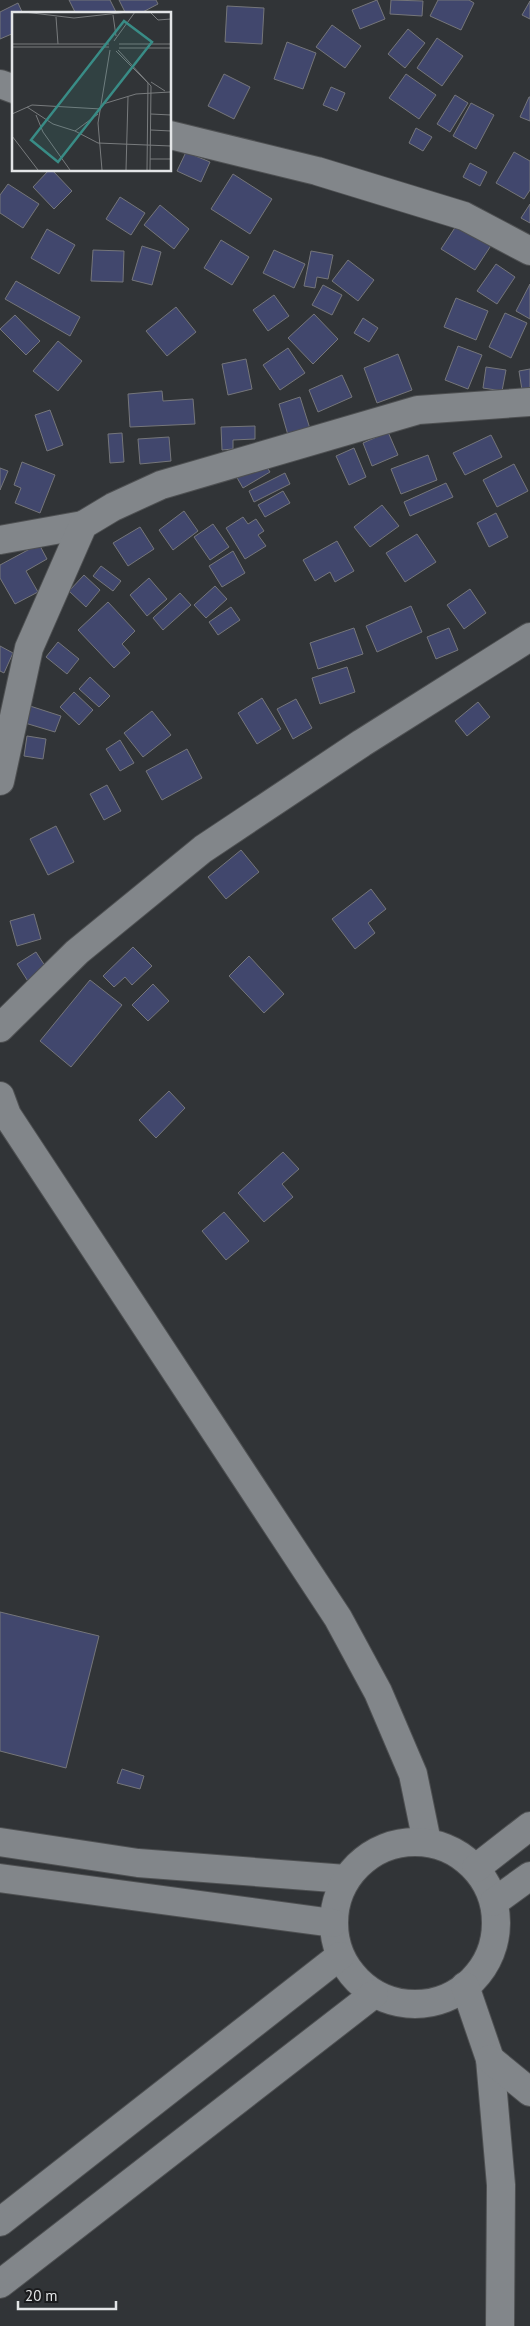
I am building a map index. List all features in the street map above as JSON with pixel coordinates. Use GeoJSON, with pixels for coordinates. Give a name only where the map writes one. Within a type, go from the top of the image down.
{"type":"FeatureCollection","features":[{"type":"Feature","properties":{"kind":"street"},"geometry":{"type":"LineString","coordinates":[[0,84],[12,88]]}},
{"type":"Feature","properties":{"kind":"street"},"geometry":{"type":"LineString","coordinates":[[171,135],[317,171],[464,216],[530,252]]}},
{"type":"Feature","properties":{"kind":"street"},"geometry":{"type":"LineString","coordinates":[[0,540],[83,525],[113,507],[161,485],[418,410],[530,402]]}},
{"type":"Feature","properties":{"kind":"street"},"geometry":{"type":"LineString","coordinates":[[0,781],[29,648],[83,525]]}},
{"type":"Feature","properties":{"kind":"street"},"geometry":{"type":"LineString","coordinates":[[0,1028],[77,952],[203,849],[362,743],[530,637]]}},
{"type":"Feature","properties":{"kind":"street"},"geometry":{"type":"LineString","coordinates":[[2,1111],[338,1618],[378,1692],[413,1774],[427,1842]]}},
{"type":"Feature","properties":{"kind":"street"},"geometry":{"type":"LineString","coordinates":[[476,1868],[530,1826]]}},
{"type":"Feature","properties":{"kind":"street"},"geometry":{"type":"LineString","coordinates":[[0,1842],[138,1863],[346,1879]]}},
{"type":"Feature","properties":{"kind":"street"},"geometry":{"type":"LineString","coordinates":[[403,1842],[427,1842],[454,1851],[476,1868],[486,1882],[494,1902],[497,1923],[492,1947],[482,1969],[466,1986],[444,1998],[421,2004],[397,2002],[374,1994],[354,1978],[340,1956],[335,1940],[336,1900],[346,1879],[362,1862],[381,1848],[403,1842]]}},
{"type":"Feature","properties":{"kind":"street"},"geometry":{"type":"LineString","coordinates":[[494,1902],[530,1876]]}},
{"type":"Feature","properties":{"kind":"street"},"geometry":{"type":"LineString","coordinates":[[0,1878],[334,1923]]}},
{"type":"Feature","properties":{"kind":"street"},"geometry":{"type":"LineString","coordinates":[[0,2222],[340,1956]]}},
{"type":"Feature","properties":{"kind":"street"},"geometry":{"type":"LineString","coordinates":[[466,1986],[490,2059],[501,2185],[500,2326]]}},
{"type":"Feature","properties":{"kind":"street"},"geometry":{"type":"LineString","coordinates":[[0,2284],[374,1994]]}},
{"type":"Feature","properties":{"kind":"street"},"geometry":{"type":"LineString","coordinates":[[490,2059],[530,2092]]}},
{"type":"Feature","properties":{"kind":"building"},"geometry":{"type":"Polygon","coordinates":[[[69,0],[110,0],[116,12],[75,12],[69,0]]]}},
{"type":"Feature","properties":{"kind":"building"},"geometry":{"type":"Polygon","coordinates":[[[119,0],[156,0],[158,4],[143,12],[125,12],[119,0]]]}},
{"type":"Feature","properties":{"kind":"building"},"geometry":{"type":"Polygon","coordinates":[[[377,0],[385,19],[360,29],[352,10],[377,0]]]}},
{"type":"Feature","properties":{"kind":"building"},"geometry":{"type":"Polygon","coordinates":[[[391,0],[423,1],[422,16],[390,14],[391,0]]]}},
{"type":"Feature","properties":{"kind":"building"},"geometry":{"type":"Polygon","coordinates":[[[438,0],[469,0],[474,3],[461,30],[430,16],[438,0]]]}},
{"type":"Feature","properties":{"kind":"building"},"geometry":{"type":"Polygon","coordinates":[[[530,1],[530,19],[522,15],[530,1]]]}},
{"type":"Feature","properties":{"kind":"building"},"geometry":{"type":"Polygon","coordinates":[[[18,3],[22,12],[12,12],[12,34],[0,39],[0,12],[18,3]]]}},
{"type":"Feature","properties":{"kind":"building"},"geometry":{"type":"Polygon","coordinates":[[[227,6],[264,8],[262,44],[225,42],[227,6]]]}},
{"type":"Feature","properties":{"kind":"building"},"geometry":{"type":"Polygon","coordinates":[[[332,25],[361,46],[345,68],[316,47],[332,25]]]}},
{"type":"Feature","properties":{"kind":"building"},"geometry":{"type":"Polygon","coordinates":[[[408,29],[425,43],[405,68],[388,54],[408,29]]]}},
{"type":"Feature","properties":{"kind":"building"},"geometry":{"type":"Polygon","coordinates":[[[437,38],[463,56],[442,86],[417,68],[437,38]]]}},
{"type":"Feature","properties":{"kind":"building"},"geometry":{"type":"Polygon","coordinates":[[[287,42],[316,53],[303,89],[274,79],[287,42]]]}},
{"type":"Feature","properties":{"kind":"building"},"geometry":{"type":"Polygon","coordinates":[[[224,74],[250,87],[234,119],[208,106],[224,74]]]}},
{"type":"Feature","properties":{"kind":"building"},"geometry":{"type":"Polygon","coordinates":[[[406,74],[436,95],[419,119],[389,98],[406,74]]]}},
{"type":"Feature","properties":{"kind":"building"},"geometry":{"type":"Polygon","coordinates":[[[331,87],[345,93],[337,111],[323,105],[331,87]]]}},
{"type":"Feature","properties":{"kind":"building"},"geometry":{"type":"Polygon","coordinates":[[[455,95],[468,103],[450,132],[437,124],[455,95]]]}},
{"type":"Feature","properties":{"kind":"building"},"geometry":{"type":"Polygon","coordinates":[[[530,97],[530,121],[520,117],[530,97]]]}},
{"type":"Feature","properties":{"kind":"building"},"geometry":{"type":"Polygon","coordinates":[[[471,103],[494,115],[476,149],[453,136],[471,103]]]}},
{"type":"Feature","properties":{"kind":"building"},"geometry":{"type":"Polygon","coordinates":[[[416,128],[432,137],[423,151],[409,143],[416,128]]]}},
{"type":"Feature","properties":{"kind":"building"},"geometry":{"type":"Polygon","coordinates":[[[186,152],[210,162],[201,182],[177,171],[186,152]]]}},
{"type":"Feature","properties":{"kind":"building"},"geometry":{"type":"Polygon","coordinates":[[[514,152],[530,161],[530,190],[524,199],[496,183],[514,152]]]}},
{"type":"Feature","properties":{"kind":"building"},"geometry":{"type":"Polygon","coordinates":[[[470,163],[487,172],[480,186],[463,177],[470,163]]]}},
{"type":"Feature","properties":{"kind":"building"},"geometry":{"type":"Polygon","coordinates":[[[48,171],[53,171],[72,191],[54,209],[33,187],[48,171]]]}},
{"type":"Feature","properties":{"kind":"building"},"geometry":{"type":"Polygon","coordinates":[[[233,174],[272,199],[250,234],[211,209],[233,174]]]}},
{"type":"Feature","properties":{"kind":"building"},"geometry":{"type":"Polygon","coordinates":[[[8,184],[39,204],[23,228],[0,213],[0,195],[8,184]]]}},
{"type":"Feature","properties":{"kind":"building"},"geometry":{"type":"Polygon","coordinates":[[[120,197],[145,213],[131,235],[106,219],[120,197]]]}},
{"type":"Feature","properties":{"kind":"building"},"geometry":{"type":"Polygon","coordinates":[[[530,204],[530,223],[521,218],[530,204]]]}},
{"type":"Feature","properties":{"kind":"building"},"geometry":{"type":"Polygon","coordinates":[[[160,205],[189,229],[174,249],[144,225],[160,205]]]}},
{"type":"Feature","properties":{"kind":"building"},"geometry":{"type":"Polygon","coordinates":[[[458,223],[492,244],[475,270],[441,249],[458,223]]]}},
{"type":"Feature","properties":{"kind":"building"},"geometry":{"type":"Polygon","coordinates":[[[47,229],[75,245],[59,274],[31,258],[47,229]]]}},
{"type":"Feature","properties":{"kind":"building"},"geometry":{"type":"Polygon","coordinates":[[[221,240],[249,257],[232,285],[204,268],[221,240]]]}},
{"type":"Feature","properties":{"kind":"building"},"geometry":{"type":"Polygon","coordinates":[[[142,246],[161,252],[152,285],[132,280],[142,246]]]}},
{"type":"Feature","properties":{"kind":"building"},"geometry":{"type":"Polygon","coordinates":[[[93,250],[124,251],[123,282],[91,281],[93,250]]]}},
{"type":"Feature","properties":{"kind":"building"},"geometry":{"type":"Polygon","coordinates":[[[274,250],[305,264],[294,288],[263,273],[274,250]]]}},
{"type":"Feature","properties":{"kind":"building"},"geometry":{"type":"Polygon","coordinates":[[[311,251],[333,255],[328,279],[317,277],[315,288],[304,286],[311,251]]]}},
{"type":"Feature","properties":{"kind":"building"},"geometry":{"type":"Polygon","coordinates":[[[348,260],[374,280],[358,301],[332,281],[348,260]]]}},
{"type":"Feature","properties":{"kind":"building"},"geometry":{"type":"Polygon","coordinates":[[[496,264],[515,277],[497,304],[477,291],[496,264]]]}},
{"type":"Feature","properties":{"kind":"building"},"geometry":{"type":"Polygon","coordinates":[[[16,281],[80,317],[70,336],[5,299],[16,281]]]}},
{"type":"Feature","properties":{"kind":"building"},"geometry":{"type":"Polygon","coordinates":[[[530,284],[530,319],[516,311],[530,284]]]}},
{"type":"Feature","properties":{"kind":"building"},"geometry":{"type":"Polygon","coordinates":[[[323,285],[342,295],[332,315],[312,305],[323,285]]]}},
{"type":"Feature","properties":{"kind":"building"},"geometry":{"type":"Polygon","coordinates":[[[274,295],[289,316],[268,331],[253,310],[274,295]]]}},
{"type":"Feature","properties":{"kind":"building"},"geometry":{"type":"Polygon","coordinates":[[[456,298],[488,311],[476,340],[444,327],[456,298]]]}},
{"type":"Feature","properties":{"kind":"building"},"geometry":{"type":"Polygon","coordinates":[[[176,307],[196,332],[167,356],[146,331],[176,307]]]}},
{"type":"Feature","properties":{"kind":"building"},"geometry":{"type":"Polygon","coordinates":[[[505,313],[527,323],[511,358],[489,347],[505,313]]]}},
{"type":"Feature","properties":{"kind":"building"},"geometry":{"type":"Polygon","coordinates":[[[314,314],[338,339],[313,364],[288,338],[314,314]]]}},
{"type":"Feature","properties":{"kind":"building"},"geometry":{"type":"Polygon","coordinates":[[[15,315],[40,341],[26,355],[0,329],[15,315]]]}},
{"type":"Feature","properties":{"kind":"building"},"geometry":{"type":"Polygon","coordinates":[[[363,318],[378,328],[369,342],[354,333],[363,318]]]}},
{"type":"Feature","properties":{"kind":"building"},"geometry":{"type":"Polygon","coordinates":[[[58,341],[82,361],[58,391],[33,371],[58,341]]]}},
{"type":"Feature","properties":{"kind":"building"},"geometry":{"type":"Polygon","coordinates":[[[458,346],[482,355],[468,389],[445,380],[458,346]]]}},
{"type":"Feature","properties":{"kind":"building"},"geometry":{"type":"Polygon","coordinates":[[[288,348],[305,373],[280,390],[263,365],[288,348]]]}},
{"type":"Feature","properties":{"kind":"building"},"geometry":{"type":"Polygon","coordinates":[[[398,354],[412,390],[377,403],[364,368],[398,354]]]}},
{"type":"Feature","properties":{"kind":"building"},"geometry":{"type":"Polygon","coordinates":[[[246,359],[252,389],[228,395],[222,364],[246,359]]]}},
{"type":"Feature","properties":{"kind":"building"},"geometry":{"type":"Polygon","coordinates":[[[486,367],[506,370],[502,391],[483,388],[486,367]]]}},
{"type":"Feature","properties":{"kind":"building"},"geometry":{"type":"Polygon","coordinates":[[[530,369],[530,389],[522,390],[519,371],[530,369]]]}},
{"type":"Feature","properties":{"kind":"building"},"geometry":{"type":"Polygon","coordinates":[[[342,375],[352,397],[318,412],[309,390],[342,375]]]}},
{"type":"Feature","properties":{"kind":"building"},"geometry":{"type":"Polygon","coordinates":[[[162,391],[163,401],[193,399],[195,424],[130,427],[128,394],[162,391]]]}},
{"type":"Feature","properties":{"kind":"building"},"geometry":{"type":"Polygon","coordinates":[[[300,397],[312,435],[290,442],[279,404],[300,397]]]}},
{"type":"Feature","properties":{"kind":"building"},"geometry":{"type":"Polygon","coordinates":[[[50,410],[63,445],[47,451],[35,415],[50,410]]]}},
{"type":"Feature","properties":{"kind":"building"},"geometry":{"type":"Polygon","coordinates":[[[255,426],[255,439],[233,440],[233,449],[222,450],[221,427],[255,426]]]}},
{"type":"Feature","properties":{"kind":"building"},"geometry":{"type":"Polygon","coordinates":[[[388,432],[398,455],[372,466],[363,443],[388,432]]]}},
{"type":"Feature","properties":{"kind":"building"},"geometry":{"type":"Polygon","coordinates":[[[122,433],[124,462],[110,463],[108,434],[122,433]]]}},
{"type":"Feature","properties":{"kind":"building"},"geometry":{"type":"Polygon","coordinates":[[[491,435],[502,457],[465,475],[453,453],[491,435]]]}},
{"type":"Feature","properties":{"kind":"building"},"geometry":{"type":"Polygon","coordinates":[[[169,437],[171,461],[140,464],[138,439],[169,437]]]}},
{"type":"Feature","properties":{"kind":"building"},"geometry":{"type":"Polygon","coordinates":[[[354,448],[366,477],[349,485],[336,456],[354,448]]]}},
{"type":"Feature","properties":{"kind":"building"},"geometry":{"type":"Polygon","coordinates":[[[428,455],[437,480],[401,494],[391,469],[428,455]]]}},
{"type":"Feature","properties":{"kind":"building"},"geometry":{"type":"Polygon","coordinates":[[[263,461],[270,472],[243,488],[236,476],[263,461]]]}},
{"type":"Feature","properties":{"kind":"building"},"geometry":{"type":"Polygon","coordinates":[[[22,462],[55,475],[40,513],[15,503],[21,488],[14,485],[22,462]]]}},
{"type":"Feature","properties":{"kind":"building"},"geometry":{"type":"Polygon","coordinates":[[[514,464],[528,491],[497,507],[483,480],[514,464]]]}},
{"type":"Feature","properties":{"kind":"building"},"geometry":{"type":"Polygon","coordinates":[[[0,468],[8,471],[0,490],[0,468]]]}},
{"type":"Feature","properties":{"kind":"building"},"geometry":{"type":"Polygon","coordinates":[[[285,473],[290,484],[254,502],[249,491],[285,473]]]}},
{"type":"Feature","properties":{"kind":"building"},"geometry":{"type":"Polygon","coordinates":[[[446,483],[453,497],[410,516],[404,502],[446,483]]]}},
{"type":"Feature","properties":{"kind":"building"},"geometry":{"type":"Polygon","coordinates":[[[283,491],[290,503],[265,517],[258,505],[283,491]]]}},
{"type":"Feature","properties":{"kind":"building"},"geometry":{"type":"Polygon","coordinates":[[[382,505],[399,526],[370,547],[354,527],[382,505]]]}},
{"type":"Feature","properties":{"kind":"building"},"geometry":{"type":"Polygon","coordinates":[[[184,511],[198,531],[173,550],[159,530],[184,511]]]}},
{"type":"Feature","properties":{"kind":"building"},"geometry":{"type":"Polygon","coordinates":[[[496,513],[508,537],[489,547],[477,523],[496,513]]]}},
{"type":"Feature","properties":{"kind":"building"},"geometry":{"type":"Polygon","coordinates":[[[243,517],[248,524],[256,519],[264,531],[258,535],[266,546],[245,559],[226,528],[243,517]]]}},
{"type":"Feature","properties":{"kind":"building"},"geometry":{"type":"Polygon","coordinates":[[[213,524],[229,547],[210,560],[194,537],[213,524]]]}},
{"type":"Feature","properties":{"kind":"building"},"geometry":{"type":"Polygon","coordinates":[[[140,527],[154,549],[128,566],[113,543],[140,527]]]}},
{"type":"Feature","properties":{"kind":"building"},"geometry":{"type":"Polygon","coordinates":[[[417,534],[436,562],[405,582],[386,553],[417,534]]]}},
{"type":"Feature","properties":{"kind":"building"},"geometry":{"type":"Polygon","coordinates":[[[337,541],[354,571],[335,582],[330,572],[315,581],[303,560],[337,541]]]}},
{"type":"Feature","properties":{"kind":"building"},"geometry":{"type":"Polygon","coordinates":[[[39,544],[47,559],[26,571],[38,592],[15,604],[0,578],[0,565],[39,544]]]}},
{"type":"Feature","properties":{"kind":"building"},"geometry":{"type":"Polygon","coordinates":[[[233,551],[245,573],[222,587],[209,566],[233,551]]]}},
{"type":"Feature","properties":{"kind":"building"},"geometry":{"type":"Polygon","coordinates":[[[101,566],[121,581],[113,591],[93,576],[101,566]]]}},
{"type":"Feature","properties":{"kind":"building"},"geometry":{"type":"Polygon","coordinates":[[[84,575],[100,590],[86,607],[69,591],[84,575]]]}},
{"type":"Feature","properties":{"kind":"building"},"geometry":{"type":"Polygon","coordinates":[[[149,578],[167,599],[147,616],[130,595],[149,578]]]}},
{"type":"Feature","properties":{"kind":"building"},"geometry":{"type":"Polygon","coordinates":[[[215,586],[227,599],[206,618],[194,605],[215,586]]]}},
{"type":"Feature","properties":{"kind":"building"},"geometry":{"type":"Polygon","coordinates":[[[470,589],[486,613],[464,629],[447,605],[470,589]]]}},
{"type":"Feature","properties":{"kind":"building"},"geometry":{"type":"Polygon","coordinates":[[[180,593],[191,605],[163,630],[153,618],[180,593]]]}},
{"type":"Feature","properties":{"kind":"building"},"geometry":{"type":"Polygon","coordinates":[[[108,602],[135,631],[122,644],[130,653],[114,668],[78,630],[108,602]]]}},
{"type":"Feature","properties":{"kind":"building"},"geometry":{"type":"Polygon","coordinates":[[[411,606],[422,632],[377,652],[366,626],[411,606]]]}},
{"type":"Feature","properties":{"kind":"building"},"geometry":{"type":"Polygon","coordinates":[[[231,607],[240,620],[218,635],[209,622],[231,607]]]}},
{"type":"Feature","properties":{"kind":"building"},"geometry":{"type":"Polygon","coordinates":[[[354,628],[363,654],[318,669],[310,643],[354,628]]]}},
{"type":"Feature","properties":{"kind":"building"},"geometry":{"type":"Polygon","coordinates":[[[449,628],[458,650],[436,659],[427,637],[449,628]]]}},
{"type":"Feature","properties":{"kind":"building"},"geometry":{"type":"Polygon","coordinates":[[[58,642],[79,659],[67,674],[46,657],[58,642]]]}},
{"type":"Feature","properties":{"kind":"building"},"geometry":{"type":"Polygon","coordinates":[[[0,646],[13,653],[4,673],[0,671],[0,646]]]}},
{"type":"Feature","properties":{"kind":"building"},"geometry":{"type":"Polygon","coordinates":[[[347,667],[355,692],[320,704],[312,678],[347,667]]]}},
{"type":"Feature","properties":{"kind":"building"},"geometry":{"type":"Polygon","coordinates":[[[90,677],[110,696],[99,707],[79,689],[90,677]]]}},
{"type":"Feature","properties":{"kind":"building"},"geometry":{"type":"Polygon","coordinates":[[[74,692],[93,710],[79,725],[60,707],[74,692]]]}},
{"type":"Feature","properties":{"kind":"building"},"geometry":{"type":"Polygon","coordinates":[[[262,698],[281,729],[257,744],[238,713],[262,698]]]}},
{"type":"Feature","properties":{"kind":"building"},"geometry":{"type":"Polygon","coordinates":[[[296,699],[312,728],[293,739],[277,709],[296,699]]]}},
{"type":"Feature","properties":{"kind":"building"},"geometry":{"type":"Polygon","coordinates":[[[478,702],[490,717],[467,736],[455,721],[478,702]]]}},
{"type":"Feature","properties":{"kind":"building"},"geometry":{"type":"Polygon","coordinates":[[[30,706],[61,716],[55,732],[25,723],[30,706]]]}},
{"type":"Feature","properties":{"kind":"building"},"geometry":{"type":"Polygon","coordinates":[[[152,711],[171,735],[143,757],[124,733],[152,711]]]}},
{"type":"Feature","properties":{"kind":"building"},"geometry":{"type":"Polygon","coordinates":[[[27,736],[46,739],[43,759],[24,756],[27,736]]]}},
{"type":"Feature","properties":{"kind":"building"},"geometry":{"type":"Polygon","coordinates":[[[120,740],[134,763],[120,771],[106,749],[120,740]]]}},
{"type":"Feature","properties":{"kind":"building"},"geometry":{"type":"Polygon","coordinates":[[[187,749],[202,778],[162,800],[146,771],[187,749]]]}},
{"type":"Feature","properties":{"kind":"building"},"geometry":{"type":"Polygon","coordinates":[[[107,785],[121,811],[104,820],[90,794],[107,785]]]}},
{"type":"Feature","properties":{"kind":"building"},"geometry":{"type":"Polygon","coordinates":[[[56,826],[74,862],[48,875],[30,839],[56,826]]]}},
{"type":"Feature","properties":{"kind":"building"},"geometry":{"type":"Polygon","coordinates":[[[241,850],[259,872],[226,899],[208,877],[241,850]]]}},
{"type":"Feature","properties":{"kind":"building"},"geometry":{"type":"Polygon","coordinates":[[[371,889],[386,909],[368,923],[375,933],[355,949],[332,919],[371,889]]]}},
{"type":"Feature","properties":{"kind":"building"},"geometry":{"type":"Polygon","coordinates":[[[34,914],[41,939],[17,946],[10,921],[34,914]]]}},
{"type":"Feature","properties":{"kind":"building"},"geometry":{"type":"Polygon","coordinates":[[[133,947],[152,966],[132,985],[125,977],[114,987],[103,976],[133,947]]]}},
{"type":"Feature","properties":{"kind":"building"},"geometry":{"type":"Polygon","coordinates":[[[36,952],[49,972],[29,983],[17,964],[36,952]]]}},
{"type":"Feature","properties":{"kind":"building"},"geometry":{"type":"Polygon","coordinates":[[[249,956],[284,994],[264,1013],[229,976],[249,956]]]}},
{"type":"Feature","properties":{"kind":"building"},"geometry":{"type":"Polygon","coordinates":[[[90,980],[122,1005],[71,1067],[40,1041],[90,980]]]}},
{"type":"Feature","properties":{"kind":"building"},"geometry":{"type":"Polygon","coordinates":[[[153,984],[169,1001],[148,1021],[132,1005],[153,984]]]}},
{"type":"Feature","properties":{"kind":"building"},"geometry":{"type":"Polygon","coordinates":[[[169,1091],[185,1108],[156,1138],[139,1120],[169,1091]]]}},
{"type":"Feature","properties":{"kind":"building"},"geometry":{"type":"Polygon","coordinates":[[[283,1152],[299,1169],[282,1184],[293,1197],[264,1222],[238,1193],[283,1152]]]}},
{"type":"Feature","properties":{"kind":"building"},"geometry":{"type":"Polygon","coordinates":[[[224,1212],[249,1241],[226,1260],[202,1231],[224,1212]]]}},
{"type":"Feature","properties":{"kind":"building"},"geometry":{"type":"Polygon","coordinates":[[[0,1612],[99,1636],[66,1768],[0,1751],[0,1612]]]}},
{"type":"Feature","properties":{"kind":"building"},"geometry":{"type":"Polygon","coordinates":[[[122,1769],[144,1776],[140,1789],[117,1783],[122,1769]]]}}]}
